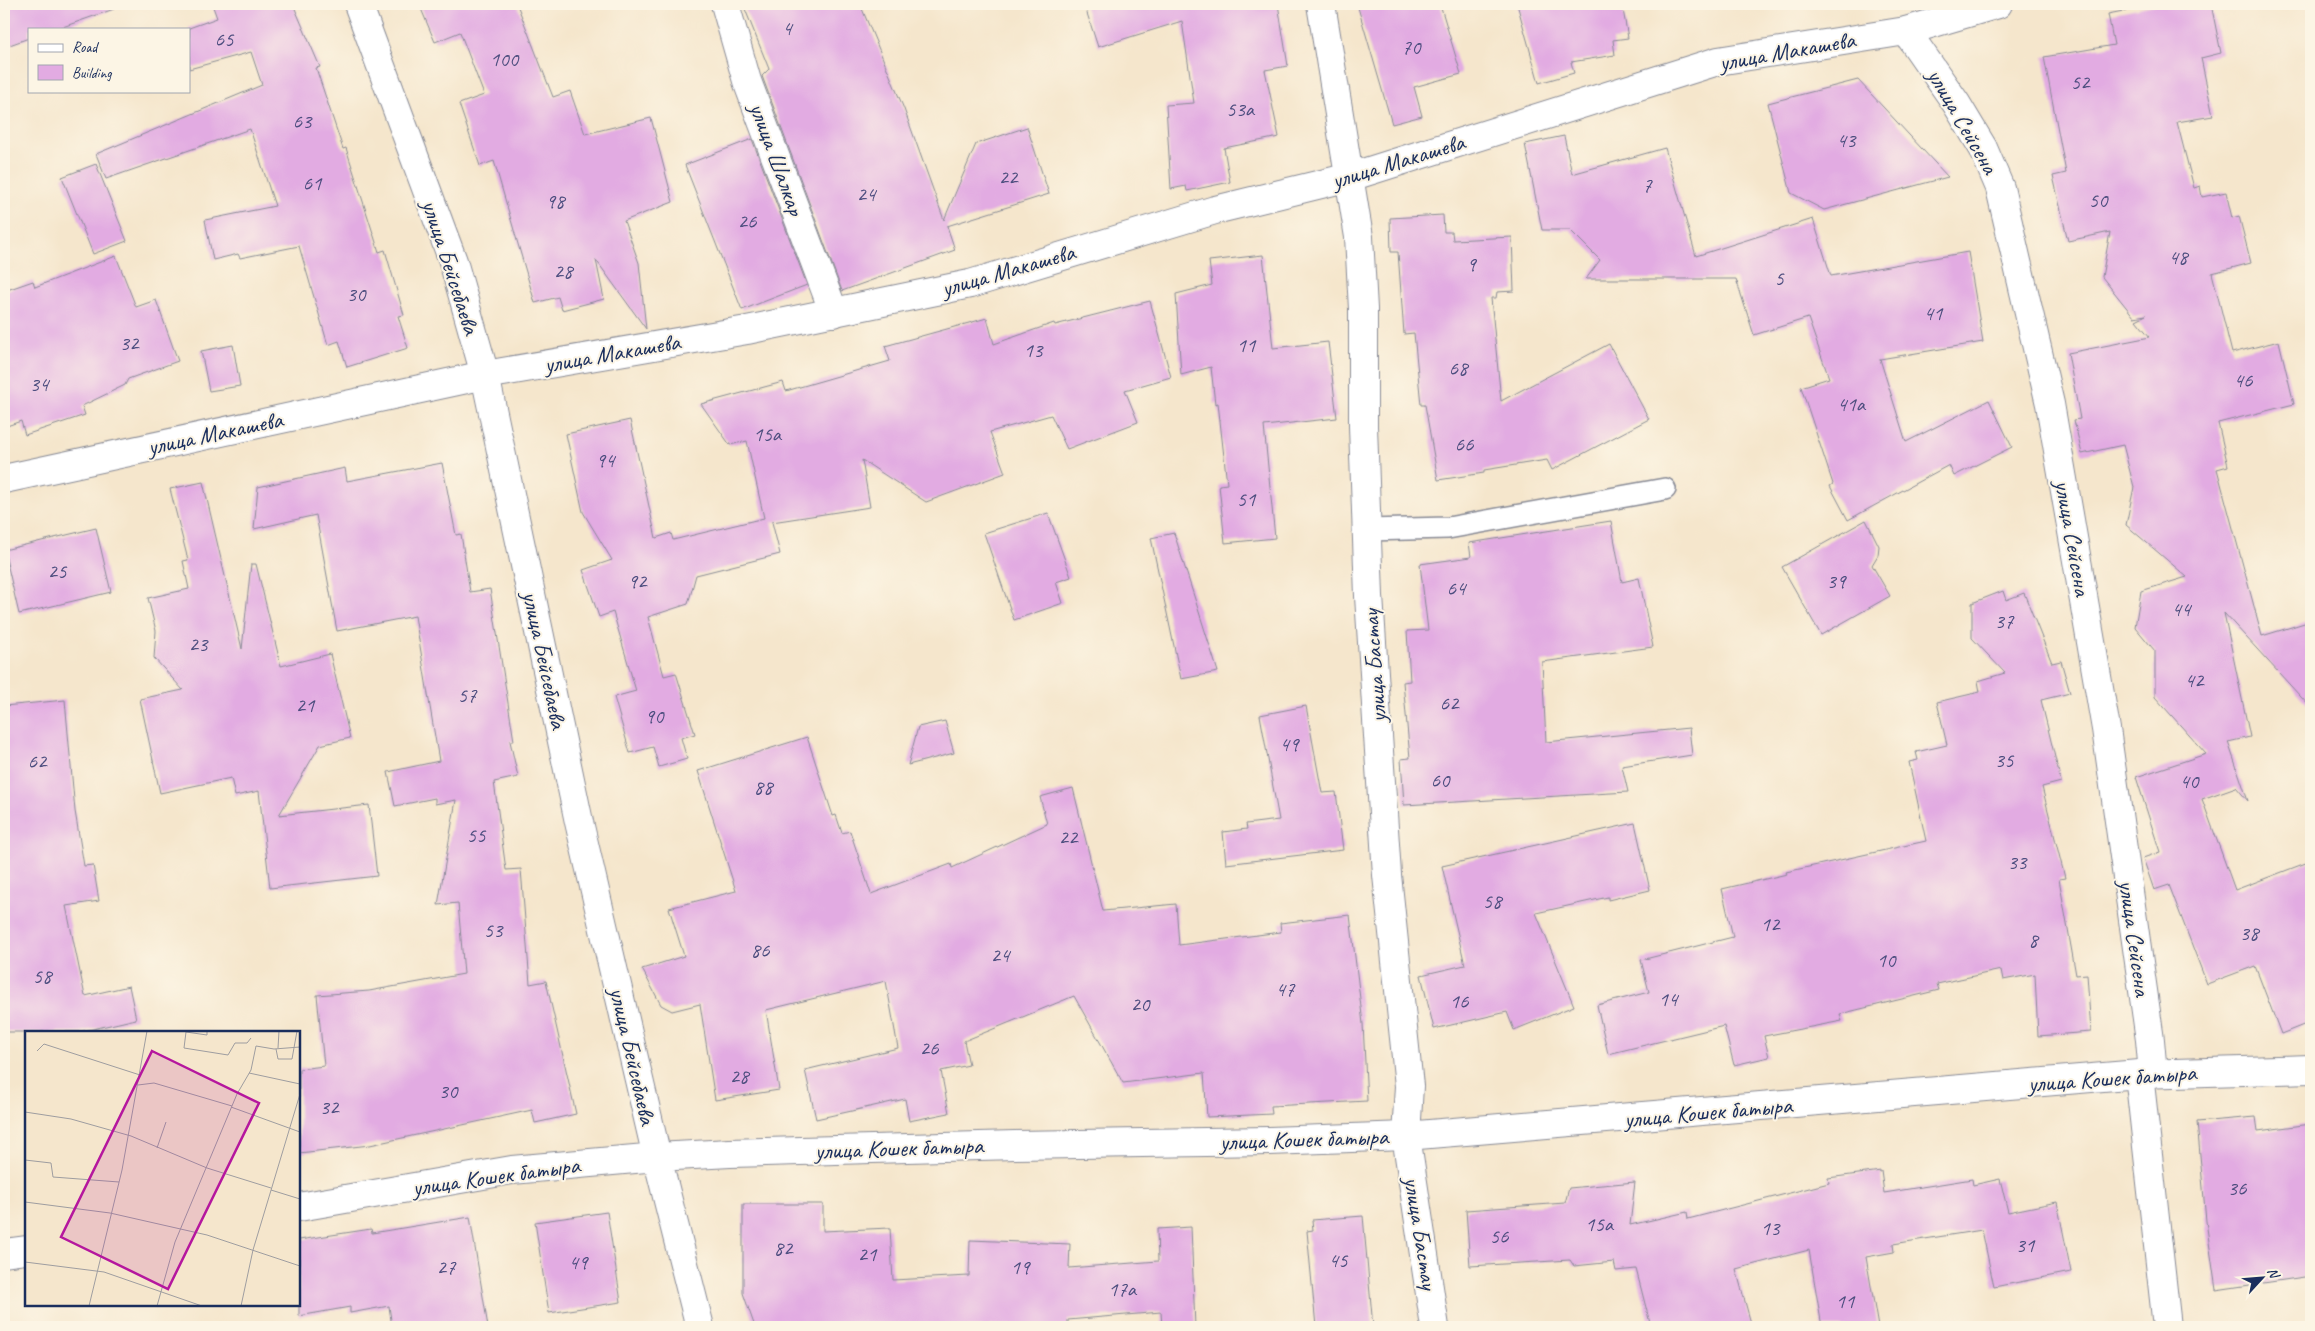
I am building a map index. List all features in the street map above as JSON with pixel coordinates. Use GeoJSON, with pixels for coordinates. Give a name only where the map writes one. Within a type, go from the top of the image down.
{"type":"FeatureCollection","features":[{"type":"Feature","properties":{"kind":"street","name":"улица Бейсебаева"},"geometry":{"type":"LineString","coordinates":[[358,4],[452,261],[485,375],[577,812],[657,1157],[700,1327]]}},
{"type":"Feature","properties":{"kind":"street","name":"улица Шалкар"},"geometry":{"type":"LineString","coordinates":[[726,4],[748,81],[834,313]]}},
{"type":"Feature","properties":{"kind":"street","name":"улица Бастау"},"geometry":{"type":"LineString","coordinates":[[1321,4],[1359,238],[1369,596],[1387,875],[1409,1086],[1406,1136],[1435,1327]]}},
{"type":"Feature","properties":{"kind":"street","name":"улица Макашева"},"geometry":{"type":"LineString","coordinates":[[4,479],[485,375],[834,313],[970,284],[1215,210],[1350,177],[1718,61],[1906,31],[1998,4]]}},
{"type":"Feature","properties":{"kind":"street","name":"улица Сейсена"},"geometry":{"type":"LineString","coordinates":[[1906,31],[1956,103],[1983,148],[2000,188],[2050,404],[2107,738],[2150,1040],[2146,1074],[2167,1327]]}},
{"type":"Feature","properties":{"kind":"street","name":"улица Кошек батыра"},"geometry":{"type":"LineString","coordinates":[[300,1207],[512,1170],[657,1157],[1015,1144],[1269,1141],[1406,1136],[2146,1074],[2311,1069]]}},
{"type":"Feature","properties":{"kind":"street"},"geometry":{"type":"LineString","coordinates":[[4,1253],[25,1250]]}},
{"type":"Feature","properties":{"kind":"lane"},"geometry":{"type":"LineString","coordinates":[[1367,530],[1448,528],[1665,489]]}},
{"type":"Feature","properties":{"kind":"building"},"geometry":{"type":"Polygon","coordinates":[[[4,4],[113,4],[114,9],[60,28],[28,28],[28,38],[4,47],[4,4]]]}},
{"type":"Feature","properties":{"kind":"building"},"geometry":{"type":"Polygon","coordinates":[[[212,4],[293,4],[320,67],[316,68],[343,149],[346,148],[379,252],[385,250],[404,315],[398,316],[408,348],[347,367],[339,341],[328,345],[299,246],[240,258],[238,254],[213,260],[205,220],[275,206],[250,129],[106,179],[96,154],[262,85],[251,52],[190,69],[189,28],[217,18],[212,4]]]}},
{"type":"Feature","properties":{"kind":"building"},"geometry":{"type":"Polygon","coordinates":[[[419,4],[526,4],[518,7],[553,97],[570,91],[585,134],[651,118],[673,202],[624,221],[639,263],[646,329],[596,260],[604,299],[562,310],[558,297],[535,303],[494,161],[480,166],[459,104],[484,95],[460,32],[435,42],[419,4]]]}},
{"type":"Feature","properties":{"kind":"building"},"geometry":{"type":"Polygon","coordinates":[[[743,4],[860,4],[904,109],[944,220],[976,144],[1027,127],[1049,194],[947,226],[955,250],[842,291],[762,76],[769,69],[743,4]]]}},
{"type":"Feature","properties":{"kind":"building"},"geometry":{"type":"Polygon","coordinates":[[[1084,4],[1278,4],[1288,66],[1265,70],[1279,137],[1224,148],[1230,182],[1187,191],[1186,186],[1171,189],[1166,105],[1194,103],[1182,21],[1098,47],[1084,4]]]}},
{"type":"Feature","properties":{"kind":"building"},"geometry":{"type":"Polygon","coordinates":[[[1357,4],[1440,4],[1461,74],[1414,87],[1422,116],[1392,124],[1357,4]]]}},
{"type":"Feature","properties":{"kind":"building"},"geometry":{"type":"Polygon","coordinates":[[[1517,4],[1622,4],[1628,38],[1613,40],[1615,55],[1571,62],[1574,73],[1539,83],[1517,4]]]}},
{"type":"Feature","properties":{"kind":"building"},"geometry":{"type":"Polygon","coordinates":[[[2158,4],[2211,4],[2221,53],[2201,58],[2213,116],[2177,122],[2194,188],[2200,186],[2202,197],[2226,192],[2232,218],[2239,216],[2251,263],[2212,273],[2232,353],[2279,341],[2294,404],[2218,423],[2228,466],[2217,469],[2262,636],[2311,621],[2311,708],[2224,613],[2250,737],[2228,742],[2248,801],[2236,787],[2202,799],[2235,890],[2311,861],[2311,1022],[2281,1034],[2255,966],[2207,984],[2169,885],[2154,890],[2143,858],[2160,852],[2136,777],[2206,754],[2155,697],[2155,651],[2135,627],[2141,591],[2187,577],[2126,525],[2134,487],[2123,445],[2082,454],[2074,420],[2080,419],[2068,353],[2150,337],[2136,320],[2146,315],[2134,317],[2102,277],[2110,232],[2068,241],[2053,176],[2066,173],[2044,57],[2114,45],[2108,14],[2158,4]]]}},
{"type":"Feature","properties":{"kind":"building"},"geometry":{"type":"Polygon","coordinates":[[[1858,80],[1948,177],[1824,210],[1791,193],[1768,103],[1858,80]]]}},
{"type":"Feature","properties":{"kind":"building"},"geometry":{"type":"Polygon","coordinates":[[[1564,136],[1572,174],[1665,148],[1696,256],[1813,219],[1831,276],[1968,252],[1983,342],[1880,359],[1906,442],[1989,400],[2012,447],[1954,476],[1949,465],[1848,520],[1830,486],[1833,484],[1801,387],[1829,378],[1808,318],[1754,335],[1736,279],[1586,279],[1600,260],[1570,230],[1542,230],[1525,144],[1564,136]]]}},
{"type":"Feature","properties":{"kind":"building"},"geometry":{"type":"Polygon","coordinates":[[[752,139],[807,285],[742,310],[685,165],[752,139]]]}},
{"type":"Feature","properties":{"kind":"building"},"geometry":{"type":"Polygon","coordinates":[[[96,164],[127,241],[93,254],[62,177],[96,164]]]}},
{"type":"Feature","properties":{"kind":"building"},"geometry":{"type":"Polygon","coordinates":[[[1443,215],[1444,232],[1452,232],[1453,240],[1512,237],[1514,291],[1497,292],[1496,298],[1491,298],[1501,401],[1609,344],[1649,419],[1552,470],[1547,460],[1484,470],[1484,473],[1438,480],[1425,405],[1421,405],[1414,333],[1404,334],[1398,252],[1391,252],[1390,218],[1443,215]]]}},
{"type":"Feature","properties":{"kind":"building"},"geometry":{"type":"Polygon","coordinates":[[[1263,255],[1273,348],[1328,342],[1337,418],[1264,426],[1275,538],[1225,543],[1219,485],[1227,484],[1218,403],[1215,404],[1211,367],[1181,375],[1176,294],[1212,285],[1209,261],[1263,255]]]}},
{"type":"Feature","properties":{"kind":"building"},"geometry":{"type":"Polygon","coordinates":[[[116,256],[136,307],[156,300],[178,361],[128,379],[125,385],[82,406],[85,415],[25,435],[21,421],[4,427],[4,300],[6,299],[7,290],[33,281],[35,287],[116,256]]]}},
{"type":"Feature","properties":{"kind":"building"},"geometry":{"type":"Polygon","coordinates":[[[1150,301],[1171,377],[1125,390],[1138,422],[1067,449],[1051,415],[990,432],[1005,473],[926,502],[862,460],[870,507],[772,522],[780,554],[696,575],[688,604],[648,617],[664,676],[676,673],[695,734],[681,738],[687,759],[659,767],[653,747],[630,753],[614,697],[636,691],[613,612],[599,617],[583,570],[612,560],[583,512],[566,434],[630,420],[656,538],[671,533],[673,540],[764,518],[747,441],[730,445],[701,404],[783,382],[786,391],[890,361],[885,346],[987,318],[994,344],[1054,323],[1055,325],[1150,301]]]}},
{"type":"Feature","properties":{"kind":"building"},"geometry":{"type":"Polygon","coordinates":[[[233,345],[240,386],[209,391],[201,351],[233,345]]]}},
{"type":"Feature","properties":{"kind":"building"},"geometry":{"type":"Polygon","coordinates":[[[442,463],[456,535],[461,534],[470,592],[490,589],[514,741],[510,741],[518,777],[494,782],[506,870],[521,869],[530,984],[546,981],[576,1114],[535,1123],[532,1110],[370,1145],[300,1153],[300,1069],[324,1066],[317,995],[369,991],[464,974],[458,903],[438,905],[456,800],[435,804],[435,798],[395,806],[388,772],[439,761],[415,616],[337,631],[316,515],[254,529],[258,487],[345,468],[347,481],[442,463]]]}},
{"type":"Feature","properties":{"kind":"building"},"geometry":{"type":"Polygon","coordinates":[[[203,482],[242,649],[251,564],[256,564],[281,666],[330,654],[350,738],[320,745],[279,815],[369,805],[377,876],[270,888],[259,791],[235,796],[231,778],[160,793],[140,699],[183,690],[154,658],[156,631],[148,598],[189,589],[183,561],[188,560],[170,489],[203,482]]]}},
{"type":"Feature","properties":{"kind":"building"},"geometry":{"type":"Polygon","coordinates":[[[1048,513],[1071,577],[1056,582],[1063,603],[1014,620],[984,533],[1048,513]]]}},
{"type":"Feature","properties":{"kind":"building"},"geometry":{"type":"Polygon","coordinates":[[[1866,520],[1879,546],[1878,555],[1872,565],[1890,596],[1821,635],[1782,567],[1866,520]]]}},
{"type":"Feature","properties":{"kind":"building"},"geometry":{"type":"Polygon","coordinates":[[[1611,521],[1622,582],[1639,578],[1653,647],[1542,662],[1546,742],[1689,728],[1692,755],[1622,766],[1628,792],[1404,805],[1401,759],[1410,758],[1403,682],[1410,681],[1407,631],[1428,630],[1420,564],[1471,557],[1469,543],[1611,521]]]}},
{"type":"Feature","properties":{"kind":"building"},"geometry":{"type":"Polygon","coordinates":[[[96,528],[111,592],[19,614],[4,550],[96,528]]]}},
{"type":"Feature","properties":{"kind":"building"},"geometry":{"type":"Polygon","coordinates":[[[1174,533],[1218,672],[1181,679],[1151,538],[1174,533]]]}},
{"type":"Feature","properties":{"kind":"building"},"geometry":{"type":"Polygon","coordinates":[[[2003,591],[2006,600],[2024,593],[2052,663],[2061,661],[2070,693],[2041,700],[2061,782],[2042,787],[2065,878],[2059,879],[2076,975],[2087,974],[2091,1032],[2038,1036],[2035,974],[2003,980],[2001,970],[1937,984],[1939,990],[1840,1014],[1842,1021],[1764,1036],[1769,1057],[1734,1065],[1724,1026],[1608,1054],[1597,1005],[1649,992],[1641,960],[1733,937],[1722,889],[1787,874],[1786,872],[1926,841],[1909,762],[1918,760],[1916,752],[1947,745],[1937,702],[1980,692],[1978,681],[2005,673],[1972,638],[1972,603],[2003,591]]]}},
{"type":"Feature","properties":{"kind":"building"},"geometry":{"type":"Polygon","coordinates":[[[65,700],[75,811],[84,866],[93,865],[99,901],[66,906],[85,996],[129,986],[136,1019],[84,1031],[4,1032],[4,706],[65,700]]]}},
{"type":"Feature","properties":{"kind":"building"},"geometry":{"type":"Polygon","coordinates":[[[1306,706],[1322,793],[1336,792],[1343,850],[1226,864],[1223,832],[1247,829],[1246,824],[1279,820],[1260,715],[1306,706]]]}},
{"type":"Feature","properties":{"kind":"building"},"geometry":{"type":"Polygon","coordinates":[[[945,721],[954,753],[908,765],[918,727],[945,721]]]}},
{"type":"Feature","properties":{"kind":"building"},"geometry":{"type":"Polygon","coordinates":[[[807,737],[833,816],[836,815],[842,833],[850,831],[871,894],[951,864],[952,868],[1047,824],[1040,797],[1073,788],[1103,911],[1176,904],[1179,945],[1281,932],[1280,923],[1350,915],[1363,1024],[1367,1101],[1271,1106],[1272,1114],[1207,1117],[1204,1073],[1123,1083],[1074,996],[964,1041],[969,1065],[941,1071],[949,1113],[909,1121],[905,1099],[816,1119],[805,1070],[898,1048],[886,981],[766,1010],[779,1090],[715,1100],[700,1004],[672,1011],[661,1005],[642,969],[684,956],[669,908],[736,891],[698,771],[807,737]]]}},
{"type":"Feature","properties":{"kind":"building"},"geometry":{"type":"Polygon","coordinates":[[[1635,823],[1650,890],[1536,913],[1574,1006],[1514,1030],[1507,1012],[1434,1029],[1421,975],[1465,965],[1442,866],[1635,823]]]}},
{"type":"Feature","properties":{"kind":"building"},"geometry":{"type":"Polygon","coordinates":[[[2256,1117],[2258,1131],[2311,1124],[2311,1276],[2216,1290],[2206,1221],[2197,1122],[2256,1117]]]}},
{"type":"Feature","properties":{"kind":"building"},"geometry":{"type":"Polygon","coordinates":[[[1881,1171],[1884,1193],[1972,1179],[1973,1185],[2000,1179],[2008,1212],[2057,1202],[2071,1272],[1994,1287],[1982,1230],[1893,1244],[1894,1252],[1866,1257],[1878,1327],[1822,1327],[1809,1250],[1736,1269],[1752,1327],[1651,1327],[1636,1269],[1616,1271],[1614,1262],[1574,1266],[1570,1260],[1470,1266],[1466,1210],[1565,1203],[1569,1188],[1635,1182],[1630,1225],[1687,1212],[1688,1219],[1829,1183],[1828,1178],[1881,1171]]]}},
{"type":"Feature","properties":{"kind":"building"},"geometry":{"type":"Polygon","coordinates":[[[743,1204],[823,1204],[823,1231],[890,1228],[893,1280],[969,1276],[970,1240],[1070,1244],[1069,1268],[1158,1261],[1157,1229],[1191,1227],[1195,1327],[1162,1327],[1161,1312],[1068,1320],[1068,1327],[990,1325],[990,1327],[755,1327],[743,1293],[743,1204]]]}},
{"type":"Feature","properties":{"kind":"building"},"geometry":{"type":"Polygon","coordinates":[[[607,1212],[621,1302],[549,1313],[535,1222],[607,1212]]]}},
{"type":"Feature","properties":{"kind":"building"},"geometry":{"type":"Polygon","coordinates":[[[1363,1216],[1373,1327],[1316,1327],[1307,1231],[1313,1230],[1312,1220],[1363,1216]]]}},
{"type":"Feature","properties":{"kind":"building"},"geometry":{"type":"Polygon","coordinates":[[[470,1217],[488,1327],[392,1327],[389,1306],[350,1313],[350,1307],[299,1316],[300,1240],[371,1229],[372,1233],[470,1217]]]}}]}
